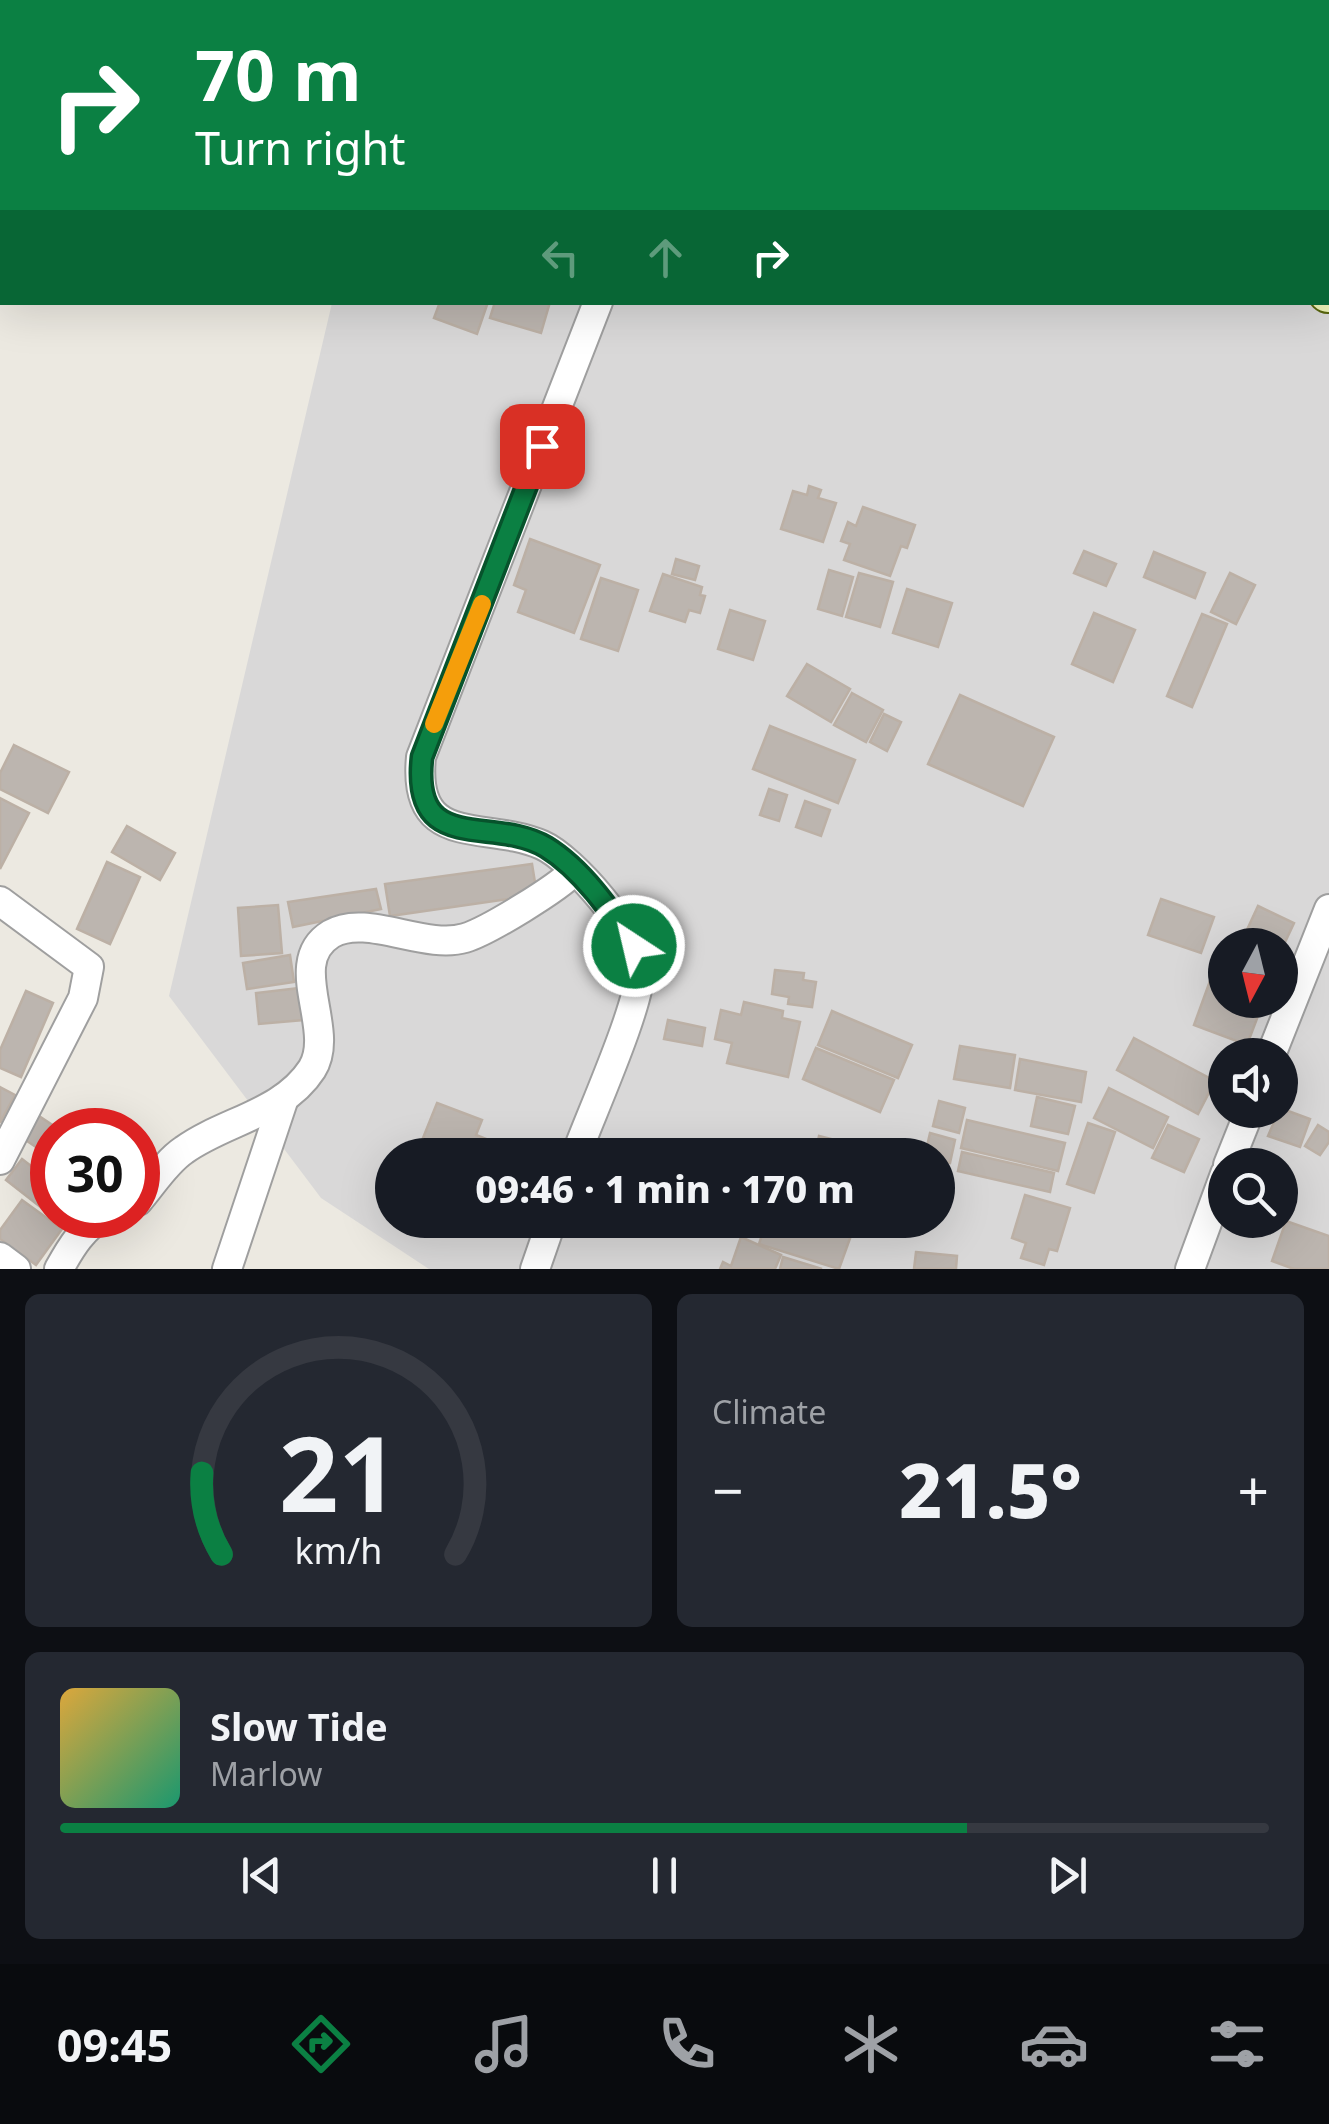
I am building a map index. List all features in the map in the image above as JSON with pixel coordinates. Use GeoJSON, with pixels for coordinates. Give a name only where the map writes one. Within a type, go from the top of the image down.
{"type":"FeatureCollection","features":[{"type":"Feature","properties":{"kind":"street"},"geometry":{"type":"LineString","coordinates":[[582,1138],[633,1004],[640,968],[634,946],[612,912],[544,845],[466,831],[432,815],[422,798],[419,780],[422,757],[597,305]]}},
{"type":"Feature","properties":{"kind":"street"},"geometry":{"type":"LineString","coordinates":[[160,1176],[183,1150],[284,1098],[314,1066],[318,1034],[310,971],[314,950],[330,935],[356,924],[396,936],[464,939],[556,890],[574,871]]}},
{"type":"Feature","properties":{"kind":"street"},"geometry":{"type":"LineString","coordinates":[[0,901],[89,966],[83,998],[0,1160]]}},
{"type":"Feature","properties":{"kind":"street"},"geometry":{"type":"LineString","coordinates":[[1279,1038],[1329,909]]}},
{"type":"Feature","properties":{"kind":"street"},"geometry":{"type":"LineString","coordinates":[[227,1269],[284,1098]]}},
{"type":"Feature","properties":{"kind":"street"},"geometry":{"type":"LineString","coordinates":[[1190,1269],[1208,1220]]}},
{"type":"Feature","properties":{"kind":"street"},"geometry":{"type":"LineString","coordinates":[[58,1269],[79,1238]]}},
{"type":"Feature","properties":{"kind":"street"},"geometry":{"type":"LineString","coordinates":[[535,1269],[546,1238]]}},
{"type":"Feature","properties":{"kind":"street"},"geometry":{"type":"LineString","coordinates":[[0,1256],[16,1269]]}},
{"type":"Feature","properties":{"kind":"shaded area"},"geometry":{"type":"Polygon","coordinates":[[[332,305],[1329,305],[1329,1269],[429,1269],[382,1238],[955,1238],[955,1138],[375,1138],[375,1234],[321,1198],[169,996],[332,305]]]}},
{"type":"Feature","properties":{"kind":"building"},"geometry":{"type":"Polygon","coordinates":[[[439,305],[487,305],[477,334],[434,318],[439,305]]]}},
{"type":"Feature","properties":{"kind":"building"},"geometry":{"type":"Polygon","coordinates":[[[494,305],[549,305],[541,333],[490,318],[494,305]]]}},
{"type":"Feature","properties":{"kind":"building"},"geometry":{"type":"Polygon","coordinates":[[[809,486],[821,490],[818,498],[836,503],[823,542],[781,529],[793,491],[807,495],[809,486]]]}},
{"type":"Feature","properties":{"kind":"building"},"geometry":{"type":"Polygon","coordinates":[[[863,507],[915,525],[907,548],[901,546],[890,576],[844,560],[850,544],[841,541],[848,522],[856,526],[863,507]]]}},
{"type":"Feature","properties":{"kind":"building"},"geometry":{"type":"Polygon","coordinates":[[[530,539],[600,565],[574,633],[518,612],[526,590],[514,585],[530,539]]]}},
{"type":"Feature","properties":{"kind":"building"},"geometry":{"type":"Polygon","coordinates":[[[1084,551],[1116,564],[1106,586],[1074,573],[1084,551]]]}},
{"type":"Feature","properties":{"kind":"building"},"geometry":{"type":"Polygon","coordinates":[[[1154,552],[1205,573],[1195,598],[1144,577],[1154,552]]]}},
{"type":"Feature","properties":{"kind":"building"},"geometry":{"type":"Polygon","coordinates":[[[676,559],[699,566],[695,580],[672,574],[676,559]]]}},
{"type":"Feature","properties":{"kind":"building"},"geometry":{"type":"Polygon","coordinates":[[[829,570],[853,577],[842,616],[818,609],[829,570]]]}},
{"type":"Feature","properties":{"kind":"building"},"geometry":{"type":"Polygon","coordinates":[[[859,573],[893,582],[880,627],[846,617],[859,573]]]}},
{"type":"Feature","properties":{"kind":"building"},"geometry":{"type":"Polygon","coordinates":[[[1230,573],[1255,585],[1236,624],[1211,612],[1230,573]]]}},
{"type":"Feature","properties":{"kind":"building"},"geometry":{"type":"Polygon","coordinates":[[[663,574],[702,587],[700,595],[705,596],[700,613],[689,610],[685,622],[650,611],[663,574]]]}},
{"type":"Feature","properties":{"kind":"building"},"geometry":{"type":"Polygon","coordinates":[[[601,578],[638,590],[618,651],[581,639],[601,578]]]}},
{"type":"Feature","properties":{"kind":"building"},"geometry":{"type":"Polygon","coordinates":[[[907,589],[952,603],[938,647],[893,633],[907,589]]]}},
{"type":"Feature","properties":{"kind":"building"},"geometry":{"type":"Polygon","coordinates":[[[730,610],[765,621],[753,660],[718,649],[730,610]]]}},
{"type":"Feature","properties":{"kind":"building"},"geometry":{"type":"Polygon","coordinates":[[[1094,613],[1135,630],[1113,682],[1072,664],[1094,613]]]}},
{"type":"Feature","properties":{"kind":"building"},"geometry":{"type":"Polygon","coordinates":[[[1202,614],[1227,624],[1192,707],[1167,696],[1202,614]]]}},
{"type":"Feature","properties":{"kind":"building"},"geometry":{"type":"Polygon","coordinates":[[[807,664],[850,689],[831,722],[787,696],[807,664]]]}},
{"type":"Feature","properties":{"kind":"building"},"geometry":{"type":"Polygon","coordinates":[[[852,693],[883,710],[866,742],[834,725],[852,693]]]}},
{"type":"Feature","properties":{"kind":"building"},"geometry":{"type":"Polygon","coordinates":[[[960,695],[1054,737],[1023,806],[928,764],[960,695]]]}},
{"type":"Feature","properties":{"kind":"building"},"geometry":{"type":"Polygon","coordinates":[[[884,714],[901,722],[887,751],[870,742],[884,714]]]}},
{"type":"Feature","properties":{"kind":"building"},"geometry":{"type":"Polygon","coordinates":[[[770,726],[855,760],[838,803],[753,769],[770,726]]]}},
{"type":"Feature","properties":{"kind":"building"},"geometry":{"type":"Polygon","coordinates":[[[14,745],[69,772],[48,813],[0,789],[0,773],[14,745]]]}},
{"type":"Feature","properties":{"kind":"building"},"geometry":{"type":"Polygon","coordinates":[[[769,789],[787,795],[779,821],[760,815],[769,789]]]}},
{"type":"Feature","properties":{"kind":"building"},"geometry":{"type":"Polygon","coordinates":[[[0,798],[29,813],[0,869],[0,798]]]}},
{"type":"Feature","properties":{"kind":"building"},"geometry":{"type":"Polygon","coordinates":[[[805,801],[830,810],[821,836],[796,827],[805,801]]]}},
{"type":"Feature","properties":{"kind":"building"},"geometry":{"type":"Polygon","coordinates":[[[127,826],[175,853],[160,880],[112,852],[127,826]]]}},
{"type":"Feature","properties":{"kind":"building"},"geometry":{"type":"Polygon","coordinates":[[[107,862],[140,877],[110,944],[77,929],[107,862]]]}},
{"type":"Feature","properties":{"kind":"building"},"geometry":{"type":"Polygon","coordinates":[[[532,864],[537,895],[390,916],[385,884],[532,864]]]}},
{"type":"Feature","properties":{"kind":"building"},"geometry":{"type":"Polygon","coordinates":[[[376,889],[381,909],[293,927],[288,902],[376,889]]]}},
{"type":"Feature","properties":{"kind":"building"},"geometry":{"type":"Polygon","coordinates":[[[1161,899],[1214,917],[1201,953],[1148,935],[1161,899]]]}},
{"type":"Feature","properties":{"kind":"building"},"geometry":{"type":"Polygon","coordinates":[[[278,905],[282,953],[241,956],[238,908],[278,905]]]}},
{"type":"Feature","properties":{"kind":"building"},"geometry":{"type":"Polygon","coordinates":[[[1258,906],[1294,923],[1292,928],[1248,928],[1258,906]]]}},
{"type":"Feature","properties":{"kind":"building"},"geometry":{"type":"Polygon","coordinates":[[[290,955],[294,982],[247,989],[243,963],[290,955]]]}},
{"type":"Feature","properties":{"kind":"building"},"geometry":{"type":"Polygon","coordinates":[[[775,970],[804,973],[803,980],[816,982],[812,1007],[788,1004],[789,997],[772,994],[775,970]]]}},
{"type":"Feature","properties":{"kind":"building"},"geometry":{"type":"Polygon","coordinates":[[[1208,986],[1208,1018],[1257,1018],[1250,1038],[1228,1038],[1194,1025],[1208,986]]]}},
{"type":"Feature","properties":{"kind":"building"},"geometry":{"type":"Polygon","coordinates":[[[300,988],[303,1020],[259,1024],[256,993],[300,988]]]}},
{"type":"Feature","properties":{"kind":"building"},"geometry":{"type":"Polygon","coordinates":[[[26,991],[53,1003],[21,1077],[0,1068],[0,1050],[26,991]]]}},
{"type":"Feature","properties":{"kind":"building"},"geometry":{"type":"Polygon","coordinates":[[[744,1002],[783,1011],[782,1018],[800,1022],[788,1077],[727,1063],[732,1043],[715,1039],[721,1010],[741,1015],[744,1002]]]}},
{"type":"Feature","properties":{"kind":"building"},"geometry":{"type":"Polygon","coordinates":[[[832,1011],[912,1045],[898,1078],[818,1045],[832,1011]]]}},
{"type":"Feature","properties":{"kind":"building"},"geometry":{"type":"Polygon","coordinates":[[[668,1020],[705,1028],[702,1046],[664,1039],[668,1020]]]}},
{"type":"Feature","properties":{"kind":"building"},"geometry":{"type":"Polygon","coordinates":[[[1134,1038],[1208,1077],[1208,1095],[1198,1114],[1117,1070],[1134,1038]]]}},
{"type":"Feature","properties":{"kind":"building"},"geometry":{"type":"Polygon","coordinates":[[[960,1046],[1015,1055],[1010,1088],[954,1079],[960,1046]]]}},
{"type":"Feature","properties":{"kind":"building"},"geometry":{"type":"Polygon","coordinates":[[[816,1048],[894,1080],[880,1112],[803,1079],[816,1048]]]}},
{"type":"Feature","properties":{"kind":"building"},"geometry":{"type":"Polygon","coordinates":[[[1020,1059],[1086,1072],[1081,1102],[1015,1090],[1020,1059]]]}},
{"type":"Feature","properties":{"kind":"building"},"geometry":{"type":"Polygon","coordinates":[[[0,1087],[15,1095],[0,1123],[0,1087]]]}},
{"type":"Feature","properties":{"kind":"building"},"geometry":{"type":"Polygon","coordinates":[[[1109,1088],[1168,1117],[1153,1148],[1094,1118],[1109,1088]]]}},
{"type":"Feature","properties":{"kind":"building"},"geometry":{"type":"Polygon","coordinates":[[[1037,1097],[1075,1106],[1068,1134],[1031,1126],[1037,1097]]]}},
{"type":"Feature","properties":{"kind":"building"},"geometry":{"type":"Polygon","coordinates":[[[939,1101],[965,1108],[959,1133],[933,1126],[939,1101]]]}},
{"type":"Feature","properties":{"kind":"building"},"geometry":{"type":"Polygon","coordinates":[[[437,1103],[482,1120],[476,1135],[484,1138],[423,1138],[437,1103]]]}},
{"type":"Feature","properties":{"kind":"building"},"geometry":{"type":"Polygon","coordinates":[[[1298,1115],[1310,1119],[1300,1147],[1268,1136],[1271,1128],[1298,1128],[1298,1115]]]}},
{"type":"Feature","properties":{"kind":"building"},"geometry":{"type":"Polygon","coordinates":[[[967,1120],[1065,1143],[1058,1171],[961,1148],[967,1120]]]}},
{"type":"Feature","properties":{"kind":"building"},"geometry":{"type":"Polygon","coordinates":[[[1088,1123],[1115,1132],[1094,1193],[1067,1184],[1088,1123]]]}},
{"type":"Feature","properties":{"kind":"building"},"geometry":{"type":"Polygon","coordinates":[[[1168,1125],[1199,1139],[1184,1172],[1152,1158],[1168,1125]]]}},
{"type":"Feature","properties":{"kind":"building"},"geometry":{"type":"Polygon","coordinates":[[[1318,1125],[1329,1132],[1329,1142],[1320,1155],[1305,1146],[1318,1125]]]}},
{"type":"Feature","properties":{"kind":"building"},"geometry":{"type":"Polygon","coordinates":[[[962,1152],[1054,1173],[1050,1192],[958,1171],[962,1152]]]}},
{"type":"Feature","properties":{"kind":"building"},"geometry":{"type":"Polygon","coordinates":[[[22,1159],[30,1165],[30,1199],[6,1180],[22,1159]]]}},
{"type":"Feature","properties":{"kind":"building"},"geometry":{"type":"Polygon","coordinates":[[[1025,1195],[1070,1208],[1057,1251],[1049,1249],[1044,1265],[1021,1258],[1026,1243],[1012,1238],[1025,1195]]]}},
{"type":"Feature","properties":{"kind":"building"},"geometry":{"type":"Polygon","coordinates":[[[22,1200],[30,1206],[30,1238],[56,1238],[36,1265],[0,1239],[0,1230],[22,1200]]]}},
{"type":"Feature","properties":{"kind":"building"},"geometry":{"type":"Polygon","coordinates":[[[1298,1225],[1329,1236],[1329,1269],[1294,1269],[1272,1261],[1280,1238],[1298,1238],[1298,1225]]]}},
{"type":"Feature","properties":{"kind":"building"},"geometry":{"type":"Polygon","coordinates":[[[741,1238],[781,1255],[775,1269],[720,1269],[723,1262],[731,1266],[741,1238]]]}},
{"type":"Feature","properties":{"kind":"building"},"geometry":{"type":"Polygon","coordinates":[[[761,1238],[850,1238],[839,1269],[759,1244],[761,1238]]]}},
{"type":"Feature","properties":{"kind":"building"},"geometry":{"type":"Polygon","coordinates":[[[916,1252],[957,1256],[956,1269],[914,1269],[916,1252]]]}},
{"type":"Feature","properties":{"kind":"building"},"geometry":{"type":"Polygon","coordinates":[[[783,1257],[822,1269],[780,1269],[783,1257]]]}},
{"type":"Feature","properties":{"kind":"slow traffic"},"geometry":{"type":"LineString","coordinates":[[434,724],[482,604]]}},
{"type":"Feature","properties":{"kind":"route"},"geometry":{"type":"LineString","coordinates":[[542,446],[422,757],[422,798],[432,815],[466,831],[544,845],[612,912],[634,946]]}}]}
